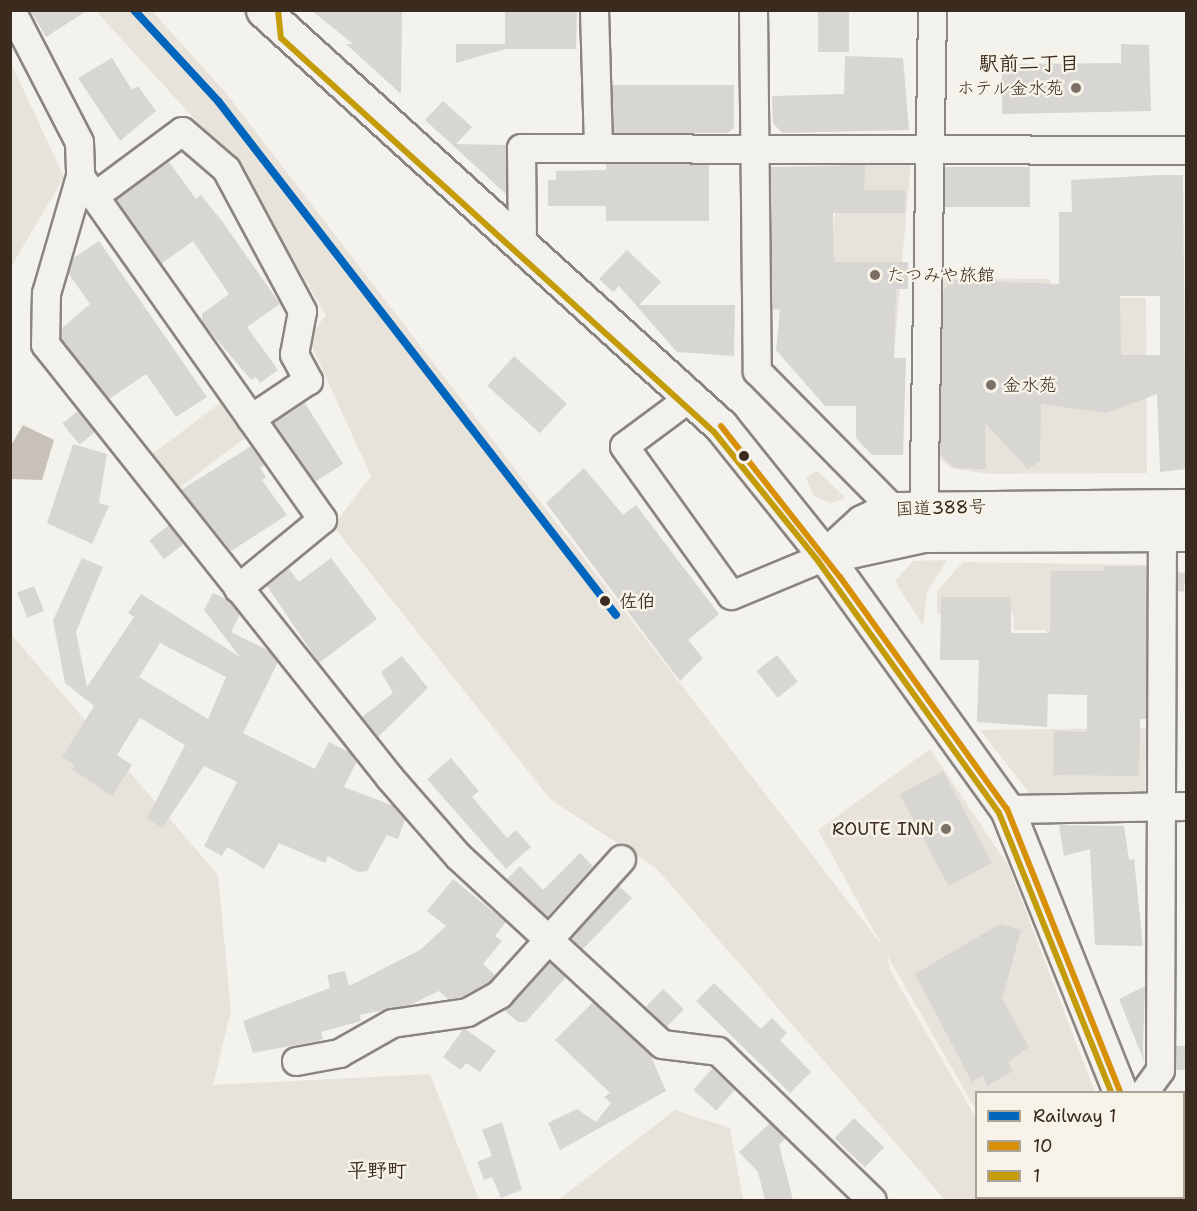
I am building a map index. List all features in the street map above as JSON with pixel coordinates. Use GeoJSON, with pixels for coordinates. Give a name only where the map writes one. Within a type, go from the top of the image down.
{"type":"FeatureCollection","features":[{"type":"Feature","properties":{"kind":"highway"},"geometry":{"type":"LineString","coordinates":[[263,10],[721,426],[825,556],[1007,808],[1120,1091]]}},
{"type":"Feature","properties":{"kind":"highway","name":"国道388号"},"geometry":{"type":"LineString","coordinates":[[825,556],[862,522],[890,509],[923,521],[1167,525],[1186,506]]}},
{"type":"Feature","properties":{"kind":"highway","name":"国道388号"},"geometry":{"type":"LineString","coordinates":[[825,556],[923,521]]}},
{"type":"Feature","properties":{"kind":"street"},"geometry":{"type":"LineString","coordinates":[[11,10],[79,142],[87,186],[322,519],[238,588]]}},
{"type":"Feature","properties":{"kind":"street"},"geometry":{"type":"LineString","coordinates":[[594,10],[598,146]]}},
{"type":"Feature","properties":{"kind":"street"},"geometry":{"type":"LineString","coordinates":[[753,10],[755,358],[762,382],[890,509]]}},
{"type":"Feature","properties":{"kind":"street"},"geometry":{"type":"LineString","coordinates":[[923,521],[927,148],[932,10]]}},
{"type":"Feature","properties":{"kind":"street"},"geometry":{"type":"LineString","coordinates":[[251,418],[308,380],[294,354],[302,311],[226,169],[182,131],[87,186],[46,292],[45,344],[238,588],[458,856],[662,1044],[718,1051],[872,1200]]}},
{"type":"Feature","properties":{"kind":"street"},"geometry":{"type":"LineString","coordinates":[[522,245],[521,148],[598,146],[1186,150]]}},
{"type":"Feature","properties":{"kind":"street"},"geometry":{"type":"LineString","coordinates":[[690,397],[624,446],[731,595],[825,556]]}},
{"type":"Feature","properties":{"kind":"street"},"geometry":{"type":"LineString","coordinates":[[1145,1091],[1160,1070],[1173,806],[1167,525]]}},
{"type":"Feature","properties":{"kind":"street"},"geometry":{"type":"LineString","coordinates":[[1007,808],[1173,806]]}},
{"type":"Feature","properties":{"kind":"street"},"geometry":{"type":"LineString","coordinates":[[296,1061],[339,1053],[392,1023],[467,1012],[499,994],[547,937],[621,859]]}},
{"type":"Feature","properties":{"kind":"shaded area"},"geometry":{"type":"Polygon","coordinates":[[[96,11],[152,11],[225,92],[883,947],[818,830],[930,749],[1008,865],[1095,1091],[975,1091],[975,1108],[887,955],[890,970],[975,1116],[975,1199],[1023,1200],[945,1200],[656,868],[551,800],[333,526],[371,476],[308,338],[326,315],[277,232],[209,135],[96,11]]]}},
{"type":"Feature","properties":{"kind":"shaded area"},"geometry":{"type":"Polygon","coordinates":[[[10,63],[64,177],[11,267],[10,63]]]}},
{"type":"Feature","properties":{"kind":"shaded area"},"geometry":{"type":"Polygon","coordinates":[[[840,157],[911,163],[893,362],[823,356],[840,157]]]}},
{"type":"Feature","properties":{"kind":"shaded area"},"geometry":{"type":"Polygon","coordinates":[[[937,278],[1050,279],[1053,299],[1146,298],[1147,473],[989,474],[951,468],[937,455],[937,278]]]}},
{"type":"Feature","properties":{"kind":"shaded area"},"geometry":{"type":"Polygon","coordinates":[[[224,400],[250,434],[175,491],[149,457],[224,400]]]}},
{"type":"Feature","properties":{"kind":"shaded area"},"geometry":{"type":"Polygon","coordinates":[[[23,425],[54,440],[42,480],[11,479],[12,444],[23,425]]]}},
{"type":"Feature","properties":{"kind":"shaded area"},"geometry":{"type":"Polygon","coordinates":[[[817,471],[844,496],[844,499],[830,503],[814,496],[806,478],[817,471]]]}},
{"type":"Feature","properties":{"kind":"shaded area"},"geometry":{"type":"Polygon","coordinates":[[[947,560],[927,592],[923,626],[895,581],[913,561],[947,560]]]}},
{"type":"Feature","properties":{"kind":"shaded area"},"geometry":{"type":"Polygon","coordinates":[[[963,562],[1150,565],[1147,630],[1102,632],[1047,671],[1046,630],[1014,630],[1013,613],[937,614],[937,591],[963,562]]]}},
{"type":"Feature","properties":{"kind":"shaded area"},"geometry":{"type":"Polygon","coordinates":[[[10,633],[218,875],[231,1011],[213,1085],[430,1074],[479,1200],[11,1200],[10,633]]]}},
{"type":"Feature","properties":{"kind":"shaded area"},"geometry":{"type":"Polygon","coordinates":[[[1146,728],[1145,795],[1031,795],[980,730],[1146,728]]]}},
{"type":"Feature","properties":{"kind":"shaded area"},"geometry":{"type":"Polygon","coordinates":[[[675,1110],[730,1128],[743,1200],[558,1200],[675,1110]]]}},
{"type":"Feature","properties":{"kind":"shaded area"},"geometry":{"type":"Polygon","coordinates":[[[1027,1199],[1141,1199],[1141,1200],[1027,1199]]]}},
{"type":"Feature","properties":{"kind":"building"},"geometry":{"type":"Polygon","coordinates":[[[30,10],[88,10],[46,37],[30,10]]]}},
{"type":"Feature","properties":{"kind":"building"},"geometry":{"type":"Polygon","coordinates":[[[311,10],[402,10],[401,94],[346,44],[353,44],[311,10]]]}},
{"type":"Feature","properties":{"kind":"building"},"geometry":{"type":"Polygon","coordinates":[[[505,10],[577,10],[576,49],[505,49],[456,63],[456,44],[505,44],[505,10]]]}},
{"type":"Feature","properties":{"kind":"building"},"geometry":{"type":"Polygon","coordinates":[[[818,10],[849,10],[849,52],[818,52],[818,10]]]}},
{"type":"Feature","properties":{"kind":"building","name":"ホテル金水苑"},"geometry":{"type":"Polygon","coordinates":[[[1121,44],[1149,45],[1151,111],[1002,114],[1002,64],[1121,63],[1121,44]]]}},
{"type":"Feature","properties":{"kind":"building"},"geometry":{"type":"Polygon","coordinates":[[[845,56],[903,58],[909,130],[782,133],[773,123],[772,96],[844,94],[845,56]]]}},
{"type":"Feature","properties":{"kind":"building"},"geometry":{"type":"Polygon","coordinates":[[[112,58],[132,90],[138,86],[156,111],[120,141],[78,78],[112,58]]]}},
{"type":"Feature","properties":{"kind":"building"},"geometry":{"type":"Polygon","coordinates":[[[612,85],[734,85],[734,128],[728,133],[613,133],[612,85]]]}},
{"type":"Feature","properties":{"kind":"building"},"geometry":{"type":"Polygon","coordinates":[[[443,101],[472,127],[456,144],[506,145],[506,194],[425,120],[443,101]]]}},
{"type":"Feature","properties":{"kind":"building"},"geometry":{"type":"Polygon","coordinates":[[[169,162],[196,199],[201,195],[222,221],[280,304],[247,327],[278,370],[260,383],[256,377],[251,380],[202,322],[202,314],[229,294],[193,241],[161,264],[116,199],[169,162]]]}},
{"type":"Feature","properties":{"kind":"building"},"geometry":{"type":"Polygon","coordinates":[[[606,164],[709,164],[709,221],[606,221],[606,206],[548,206],[548,180],[556,180],[556,171],[606,170],[606,164]]]}},
{"type":"Feature","properties":{"kind":"building"},"geometry":{"type":"Polygon","coordinates":[[[865,165],[864,190],[905,190],[905,213],[833,213],[834,262],[908,262],[908,289],[896,289],[894,358],[906,358],[903,455],[872,455],[856,438],[856,406],[825,406],[776,350],[780,310],[772,309],[771,167],[865,165]]]}},
{"type":"Feature","properties":{"kind":"building"},"geometry":{"type":"Polygon","coordinates":[[[945,167],[1030,167],[1030,207],[945,207],[945,167]]]}},
{"type":"Feature","properties":{"kind":"building"},"geometry":{"type":"Polygon","coordinates":[[[1183,175],[1186,469],[1160,472],[1157,394],[1106,413],[1041,404],[1040,461],[1028,469],[985,423],[986,469],[955,468],[940,455],[943,292],[951,280],[1059,284],[1059,212],[1072,212],[1071,180],[1183,175]],[[1120,296],[1121,355],[1160,355],[1160,296],[1120,296]]]}},
{"type":"Feature","properties":{"kind":"building"},"geometry":{"type":"Polygon","coordinates":[[[99,241],[207,397],[176,417],[146,374],[109,399],[61,339],[61,329],[90,304],[68,273],[72,259],[99,241]]]}},
{"type":"Feature","properties":{"kind":"building"},"geometry":{"type":"Polygon","coordinates":[[[627,250],[661,282],[639,305],[735,305],[734,356],[677,352],[619,286],[613,292],[599,279],[627,250]]]}},
{"type":"Feature","properties":{"kind":"building"},"geometry":{"type":"Polygon","coordinates":[[[514,356],[567,404],[540,433],[487,386],[514,356]]]}},
{"type":"Feature","properties":{"kind":"building"},"geometry":{"type":"Polygon","coordinates":[[[305,403],[343,464],[312,484],[274,423],[305,403]]]}},
{"type":"Feature","properties":{"kind":"building"},"geometry":{"type":"Polygon","coordinates":[[[78,411],[95,432],[79,445],[62,424],[78,411]]]}},
{"type":"Feature","properties":{"kind":"building"},"geometry":{"type":"Polygon","coordinates":[[[73,444],[107,454],[99,503],[109,506],[92,544],[47,523],[73,444]]]}},
{"type":"Feature","properties":{"kind":"building"},"geometry":{"type":"Polygon","coordinates":[[[251,446],[264,465],[260,468],[266,477],[262,480],[287,515],[231,551],[181,490],[251,446]]]}},
{"type":"Feature","properties":{"kind":"building"},"geometry":{"type":"Polygon","coordinates":[[[584,468],[623,515],[636,505],[719,614],[688,640],[703,658],[680,681],[546,503],[584,468]]]}},
{"type":"Feature","properties":{"kind":"building"},"geometry":{"type":"Polygon","coordinates":[[[169,525],[184,544],[164,559],[149,540],[169,525]]]}},
{"type":"Feature","properties":{"kind":"building"},"geometry":{"type":"Polygon","coordinates":[[[82,558],[103,567],[76,632],[87,687],[134,617],[128,613],[141,594],[240,657],[204,610],[213,593],[229,600],[240,614],[231,632],[268,650],[278,662],[243,733],[315,769],[329,742],[349,752],[357,761],[344,787],[394,806],[405,820],[398,839],[387,835],[367,871],[358,872],[328,856],[325,863],[279,843],[264,869],[227,847],[222,856],[204,846],[237,782],[204,766],[162,828],[147,818],[185,745],[140,718],[117,755],[132,765],[112,796],[72,769],[75,765],[62,757],[94,706],[65,683],[53,620],[82,558]],[[160,643],[139,677],[208,719],[226,677],[160,643]]]}},
{"type":"Feature","properties":{"kind":"building"},"geometry":{"type":"Polygon","coordinates":[[[331,558],[377,619],[319,663],[267,586],[289,569],[299,582],[331,558]]]}},
{"type":"Feature","properties":{"kind":"building"},"geometry":{"type":"Polygon","coordinates":[[[1104,566],[1146,566],[1146,719],[1140,719],[1139,776],[1053,775],[1054,731],[1087,732],[1087,695],[1048,694],[1047,727],[977,722],[979,660],[940,660],[941,597],[1011,597],[1011,633],[1050,633],[1051,571],[1104,571],[1104,566]]]}},
{"type":"Feature","properties":{"kind":"building"},"geometry":{"type":"Polygon","coordinates":[[[1178,572],[1186,573],[1184,592],[1176,591],[1178,572]]]}},
{"type":"Feature","properties":{"kind":"building"},"geometry":{"type":"Polygon","coordinates":[[[34,586],[44,611],[27,618],[17,593],[34,586]]]}},
{"type":"Feature","properties":{"kind":"building"},"geometry":{"type":"Polygon","coordinates":[[[777,655],[798,682],[777,698],[757,671],[777,655]]]}},
{"type":"Feature","properties":{"kind":"building"},"geometry":{"type":"Polygon","coordinates":[[[402,656],[428,688],[378,737],[362,717],[393,693],[381,672],[402,656]]]}},
{"type":"Feature","properties":{"kind":"building"},"geometry":{"type":"Polygon","coordinates":[[[451,758],[479,791],[472,797],[507,838],[516,830],[531,847],[506,869],[427,779],[451,758]]]}},
{"type":"Feature","properties":{"kind":"building","name":"ROUTE INN"},"geometry":{"type":"Polygon","coordinates":[[[943,771],[992,863],[949,886],[900,794],[943,771]]]}},
{"type":"Feature","properties":{"kind":"building"},"geometry":{"type":"Polygon","coordinates":[[[1059,825],[1124,826],[1129,860],[1134,859],[1143,946],[1095,945],[1090,849],[1064,856],[1059,825]]]}},
{"type":"Feature","properties":{"kind":"building"},"geometry":{"type":"Polygon","coordinates":[[[580,853],[593,866],[547,917],[507,879],[520,866],[543,890],[580,853]]]}},
{"type":"Feature","properties":{"kind":"building"},"geometry":{"type":"Polygon","coordinates":[[[453,879],[506,922],[495,936],[502,941],[483,964],[495,975],[489,982],[462,997],[448,999],[439,991],[412,1004],[360,1015],[361,1021],[321,1032],[323,1039],[317,1041],[253,1053],[243,1021],[330,988],[327,975],[345,971],[349,986],[420,950],[446,926],[427,911],[453,879]]]}},
{"type":"Feature","properties":{"kind":"building"},"geometry":{"type":"Polygon","coordinates":[[[618,885],[632,898],[583,949],[571,938],[618,885]]]}},
{"type":"Feature","properties":{"kind":"building"},"geometry":{"type":"Polygon","coordinates":[[[1000,924],[1021,930],[1002,999],[1029,1047],[1008,1062],[1013,1071],[987,1086],[983,1075],[972,1082],[915,974],[1000,924]]]}},
{"type":"Feature","properties":{"kind":"building"},"geometry":{"type":"Polygon","coordinates":[[[549,962],[566,977],[526,1022],[518,1022],[504,1010],[549,962]]]}},
{"type":"Feature","properties":{"kind":"building"},"geometry":{"type":"Polygon","coordinates":[[[714,983],[761,1029],[772,1018],[787,1033],[780,1040],[811,1072],[790,1093],[696,1001],[714,983]]]}},
{"type":"Feature","properties":{"kind":"building"},"geometry":{"type":"Polygon","coordinates":[[[1145,986],[1143,1046],[1144,1061],[1119,999],[1145,986]]]}},
{"type":"Feature","properties":{"kind":"building"},"geometry":{"type":"Polygon","coordinates":[[[663,989],[684,1009],[666,1027],[646,1007],[663,989]]]}},
{"type":"Feature","properties":{"kind":"building"},"geometry":{"type":"Polygon","coordinates":[[[593,1002],[650,1054],[666,1091],[560,1150],[548,1123],[577,1109],[596,1122],[611,1103],[604,1097],[610,1093],[555,1040],[593,1002]]]}},
{"type":"Feature","properties":{"kind":"building"},"geometry":{"type":"Polygon","coordinates":[[[464,1028],[496,1051],[480,1072],[466,1063],[461,1070],[443,1057],[464,1028]]]}},
{"type":"Feature","properties":{"kind":"building"},"geometry":{"type":"Polygon","coordinates":[[[1176,1046],[1186,1046],[1186,1070],[1176,1070],[1176,1046]]]}},
{"type":"Feature","properties":{"kind":"building"},"geometry":{"type":"Polygon","coordinates":[[[712,1069],[735,1090],[716,1111],[693,1090],[712,1069]]]}},
{"type":"Feature","properties":{"kind":"building"},"geometry":{"type":"Polygon","coordinates":[[[854,1118],[884,1147],[865,1167],[835,1138],[854,1118]]]}},
{"type":"Feature","properties":{"kind":"building"},"geometry":{"type":"Polygon","coordinates":[[[502,1122],[522,1190],[501,1198],[492,1177],[484,1180],[477,1162],[492,1156],[482,1130],[502,1122]]]}},
{"type":"Feature","properties":{"kind":"building"},"geometry":{"type":"Polygon","coordinates":[[[770,1123],[786,1138],[779,1145],[793,1200],[765,1200],[758,1172],[739,1152],[770,1123]]]}},
{"type":"Feature","properties":{"kind":"rail line","name":"1"},"geometry":{"type":"LineString","coordinates":[[134,10],[218,101],[616,615]]}},
{"type":"Feature","properties":{"kind":"transit line","name":"1"},"geometry":{"type":"LineString","coordinates":[[278,10],[281,38],[714,432],[818,561],[999,813],[1111,1091]]}},
{"type":"Feature","properties":{"kind":"transit line","name":"10"},"geometry":{"type":"LineString","coordinates":[[721,426],[840,577],[1007,809],[1120,1091]]}},
{"type":"Feature","properties":{"kind":"place","name":"ホテル金水苑"},"geometry":{"type":"Point","coordinates":[1076,88]}},
{"type":"Feature","properties":{"kind":"place","name":"たつみや旅館"},"geometry":{"type":"Point","coordinates":[875,275]}},
{"type":"Feature","properties":{"kind":"place","name":"金水苑"},"geometry":{"type":"Point","coordinates":[991,385]}},
{"type":"Feature","properties":{"kind":"place","name":"佐伯"},"geometry":{"type":"Point","coordinates":[605,601]}},
{"type":"Feature","properties":{"kind":"place","name":"ROUTE INN"},"geometry":{"type":"Point","coordinates":[946,829]}},
{"type":"Feature","properties":{"kind":"district","name":"駅前二丁目"},"geometry":{"type":"Point","coordinates":[1029,63]}},
{"type":"Feature","properties":{"kind":"district","name":"平野町"},"geometry":{"type":"Point","coordinates":[377,1170]}}]}
